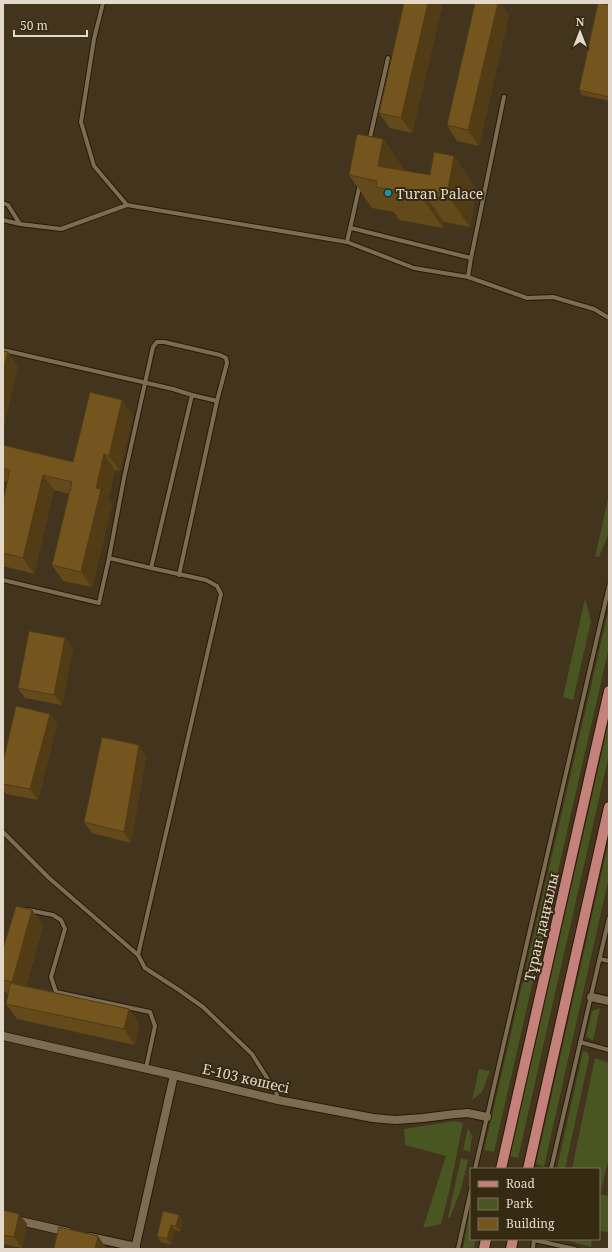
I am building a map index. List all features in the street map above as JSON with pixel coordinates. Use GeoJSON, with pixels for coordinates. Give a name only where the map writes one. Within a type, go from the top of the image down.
{"type":"FeatureCollection","features":[{"type":"Feature","properties":{"kind":"main road","name":"Тұран даңғылы"},"geometry":{"type":"LineString","coordinates":[[501,1168],[609,691]]}},
{"type":"Feature","properties":{"kind":"main road"},"geometry":{"type":"LineString","coordinates":[[528,1168],[609,807]]}},
{"type":"Feature","properties":{"kind":"street"},"geometry":{"type":"LineString","coordinates":[[591,997],[609,1001]]}},
{"type":"Feature","properties":{"kind":"street","name":"Е-103 көшесі"},"geometry":{"type":"LineString","coordinates":[[3,1036],[146,1068],[278,1100],[374,1118],[395,1120],[468,1113],[486,1117]]}},
{"type":"Feature","properties":{"kind":"street"},"geometry":{"type":"LineString","coordinates":[[3,1216],[135,1248],[174,1075]]}},
{"type":"Feature","properties":{"kind":"lane"},"geometry":{"type":"LineString","coordinates":[[103,3],[94,39],[81,122],[94,166],[127,205]]}},
{"type":"Feature","properties":{"kind":"lane"},"geometry":{"type":"LineString","coordinates":[[368,144],[388,58]]}},
{"type":"Feature","properties":{"kind":"lane"},"geometry":{"type":"LineString","coordinates":[[468,277],[504,97]]}},
{"type":"Feature","properties":{"kind":"lane"},"geometry":{"type":"LineString","coordinates":[[347,242],[360,182]]}},
{"type":"Feature","properties":{"kind":"lane"},"geometry":{"type":"LineString","coordinates":[[3,203],[8,205],[20,224]]}},
{"type":"Feature","properties":{"kind":"lane"},"geometry":{"type":"LineString","coordinates":[[3,220],[20,224],[61,229],[127,205],[347,242],[414,268],[468,277],[527,298],[553,297],[594,309],[609,318]]}},
{"type":"Feature","properties":{"kind":"lane"},"geometry":{"type":"LineString","coordinates":[[350,228],[471,258]]}},
{"type":"Feature","properties":{"kind":"lane"},"geometry":{"type":"LineString","coordinates":[[3,580],[99,603],[124,478],[153,347],[157,342],[164,342],[220,355],[226,358],[227,363],[217,401],[179,575]]}},
{"type":"Feature","properties":{"kind":"lane"},"geometry":{"type":"LineString","coordinates":[[3,350],[217,401]]}},
{"type":"Feature","properties":{"kind":"lane"},"geometry":{"type":"LineString","coordinates":[[151,568],[192,395]]}},
{"type":"Feature","properties":{"kind":"lane"},"geometry":{"type":"LineString","coordinates":[[109,558],[206,580],[217,586],[221,594],[138,955]]}},
{"type":"Feature","properties":{"kind":"lane"},"geometry":{"type":"LineString","coordinates":[[475,1168],[609,586]]}},
{"type":"Feature","properties":{"kind":"lane"},"geometry":{"type":"LineString","coordinates":[[3,832],[49,878],[138,955],[145,968],[203,1007],[252,1054],[276,1092],[278,1100]]}},
{"type":"Feature","properties":{"kind":"lane"},"geometry":{"type":"LineString","coordinates":[[22,909],[52,915],[61,920],[65,929],[51,977],[56,992],[150,1012],[155,1026],[146,1068]]}},
{"type":"Feature","properties":{"kind":"lane"},"geometry":{"type":"LineString","coordinates":[[551,1168],[609,918]]}},
{"type":"Feature","properties":{"kind":"lane"},"geometry":{"type":"LineString","coordinates":[[600,959],[609,961]]}},
{"type":"Feature","properties":{"kind":"lane"},"geometry":{"type":"LineString","coordinates":[[580,1042],[609,1050]]}},
{"type":"Feature","properties":{"kind":"lane"},"geometry":{"type":"LineString","coordinates":[[458,1249],[470,1195]]}},
{"type":"Feature","properties":{"kind":"lane"},"geometry":{"type":"LineString","coordinates":[[538,1240],[575,1249]]}},
{"type":"Feature","properties":{"kind":"green space"},"geometry":{"type":"Polygon","coordinates":[[[609,495],[609,532],[599,557],[595,557],[609,495]]]}},
{"type":"Feature","properties":{"kind":"green space"},"geometry":{"type":"Polygon","coordinates":[[[585,599],[591,621],[573,700],[563,697],[585,599]]]}},
{"type":"Feature","properties":{"kind":"green space"},"geometry":{"type":"Polygon","coordinates":[[[609,608],[609,647],[494,1152],[484,1150],[609,608]]]}},
{"type":"Feature","properties":{"kind":"green space"},"geometry":{"type":"Polygon","coordinates":[[[609,721],[609,754],[518,1158],[510,1156],[609,721]]]}},
{"type":"Feature","properties":{"kind":"green space"},"geometry":{"type":"Polygon","coordinates":[[[609,840],[609,877],[544,1167],[536,1164],[609,840]]]}},
{"type":"Feature","properties":{"kind":"green space"},"geometry":{"type":"Polygon","coordinates":[[[600,1008],[593,1041],[586,1036],[592,1011],[600,1008]]]}},
{"type":"Feature","properties":{"kind":"green space"},"geometry":{"type":"Polygon","coordinates":[[[583,1051],[588,1053],[589,1058],[565,1168],[557,1168],[583,1051]]]}},
{"type":"Feature","properties":{"kind":"green space"},"geometry":{"type":"Polygon","coordinates":[[[595,1058],[609,1063],[609,1158],[600,1194],[600,1168],[572,1168],[595,1058]]]}},
{"type":"Feature","properties":{"kind":"green space"},"geometry":{"type":"Polygon","coordinates":[[[479,1069],[490,1071],[482,1092],[472,1100],[479,1069]]]}},
{"type":"Feature","properties":{"kind":"green space"},"geometry":{"type":"Polygon","coordinates":[[[454,1121],[463,1123],[441,1224],[423,1228],[446,1156],[405,1145],[404,1129],[454,1121]]]}},
{"type":"Feature","properties":{"kind":"green space"},"geometry":{"type":"Polygon","coordinates":[[[468,1128],[472,1136],[470,1152],[463,1150],[468,1128]]]}},
{"type":"Feature","properties":{"kind":"green space"},"geometry":{"type":"Polygon","coordinates":[[[461,1158],[468,1160],[461,1189],[450,1218],[448,1217],[461,1158]]]}},
{"type":"Feature","properties":{"kind":"green space"},"geometry":{"type":"Polygon","coordinates":[[[600,1194],[609,1196],[609,1233],[600,1230],[600,1194]]]}},
{"type":"Feature","properties":{"kind":"green space"},"geometry":{"type":"Polygon","coordinates":[[[470,1209],[470,1240],[476,1240],[474,1249],[463,1249],[470,1209]]]}},
{"type":"Feature","properties":{"kind":"green space"},"geometry":{"type":"Polygon","coordinates":[[[566,1240],[592,1240],[591,1247],[566,1240]]]}},
{"type":"Feature","properties":{"kind":"building"},"geometry":{"type":"Polygon","coordinates":[[[404,3],[428,3],[401,118],[379,113],[404,3]]]}},
{"type":"Feature","properties":{"kind":"building"},"geometry":{"type":"Polygon","coordinates":[[[475,3],[498,3],[468,130],[447,125],[475,3]]]}},
{"type":"Feature","properties":{"kind":"building"},"geometry":{"type":"Polygon","coordinates":[[[598,3],[609,5],[609,97],[579,90],[598,3]]]}},
{"type":"Feature","properties":{"kind":"building"},"geometry":{"type":"Polygon","coordinates":[[[357,134],[383,139],[378,166],[430,175],[434,152],[454,156],[447,194],[421,189],[420,195],[376,187],[377,181],[349,175],[357,134]]]}},
{"type":"Feature","properties":{"kind":"building"},"geometry":{"type":"Polygon","coordinates":[[[3,351],[8,352],[3,372],[3,351]]]}},
{"type":"Feature","properties":{"kind":"building"},"geometry":{"type":"Polygon","coordinates":[[[90,392],[122,400],[109,456],[104,454],[96,488],[101,489],[81,572],[52,565],[72,482],[43,475],[23,558],[3,553],[3,501],[10,470],[3,468],[3,445],[73,462],[90,392]]]}},
{"type":"Feature","properties":{"kind":"building"},"geometry":{"type":"Polygon","coordinates":[[[29,631],[65,638],[54,695],[18,688],[29,631]]]}},
{"type":"Feature","properties":{"kind":"building"},"geometry":{"type":"Polygon","coordinates":[[[16,706],[50,714],[30,789],[3,784],[3,762],[16,706]]]}},
{"type":"Feature","properties":{"kind":"building"},"geometry":{"type":"Polygon","coordinates":[[[102,737],[139,745],[124,832],[84,822],[102,737]]]}},
{"type":"Feature","properties":{"kind":"building"},"geometry":{"type":"Polygon","coordinates":[[[16,906],[32,910],[12,982],[3,980],[3,949],[16,906]]]}},
{"type":"Feature","properties":{"kind":"building"},"geometry":{"type":"Polygon","coordinates":[[[10,983],[129,1009],[124,1029],[6,1004],[10,983]]]}},
{"type":"Feature","properties":{"kind":"building"},"geometry":{"type":"Polygon","coordinates":[[[3,1210],[19,1214],[14,1237],[3,1235],[3,1210]]]}},
{"type":"Feature","properties":{"kind":"building"},"geometry":{"type":"Polygon","coordinates":[[[163,1211],[179,1215],[176,1226],[171,1225],[167,1239],[157,1236],[163,1211]]]}},
{"type":"Feature","properties":{"kind":"building"},"geometry":{"type":"Polygon","coordinates":[[[59,1227],[98,1236],[95,1249],[54,1248],[59,1227]]]}},
{"type":"Feature","properties":{"kind":"place","name":"Turan Palace"},"geometry":{"type":"Point","coordinates":[388,193]}}]}
